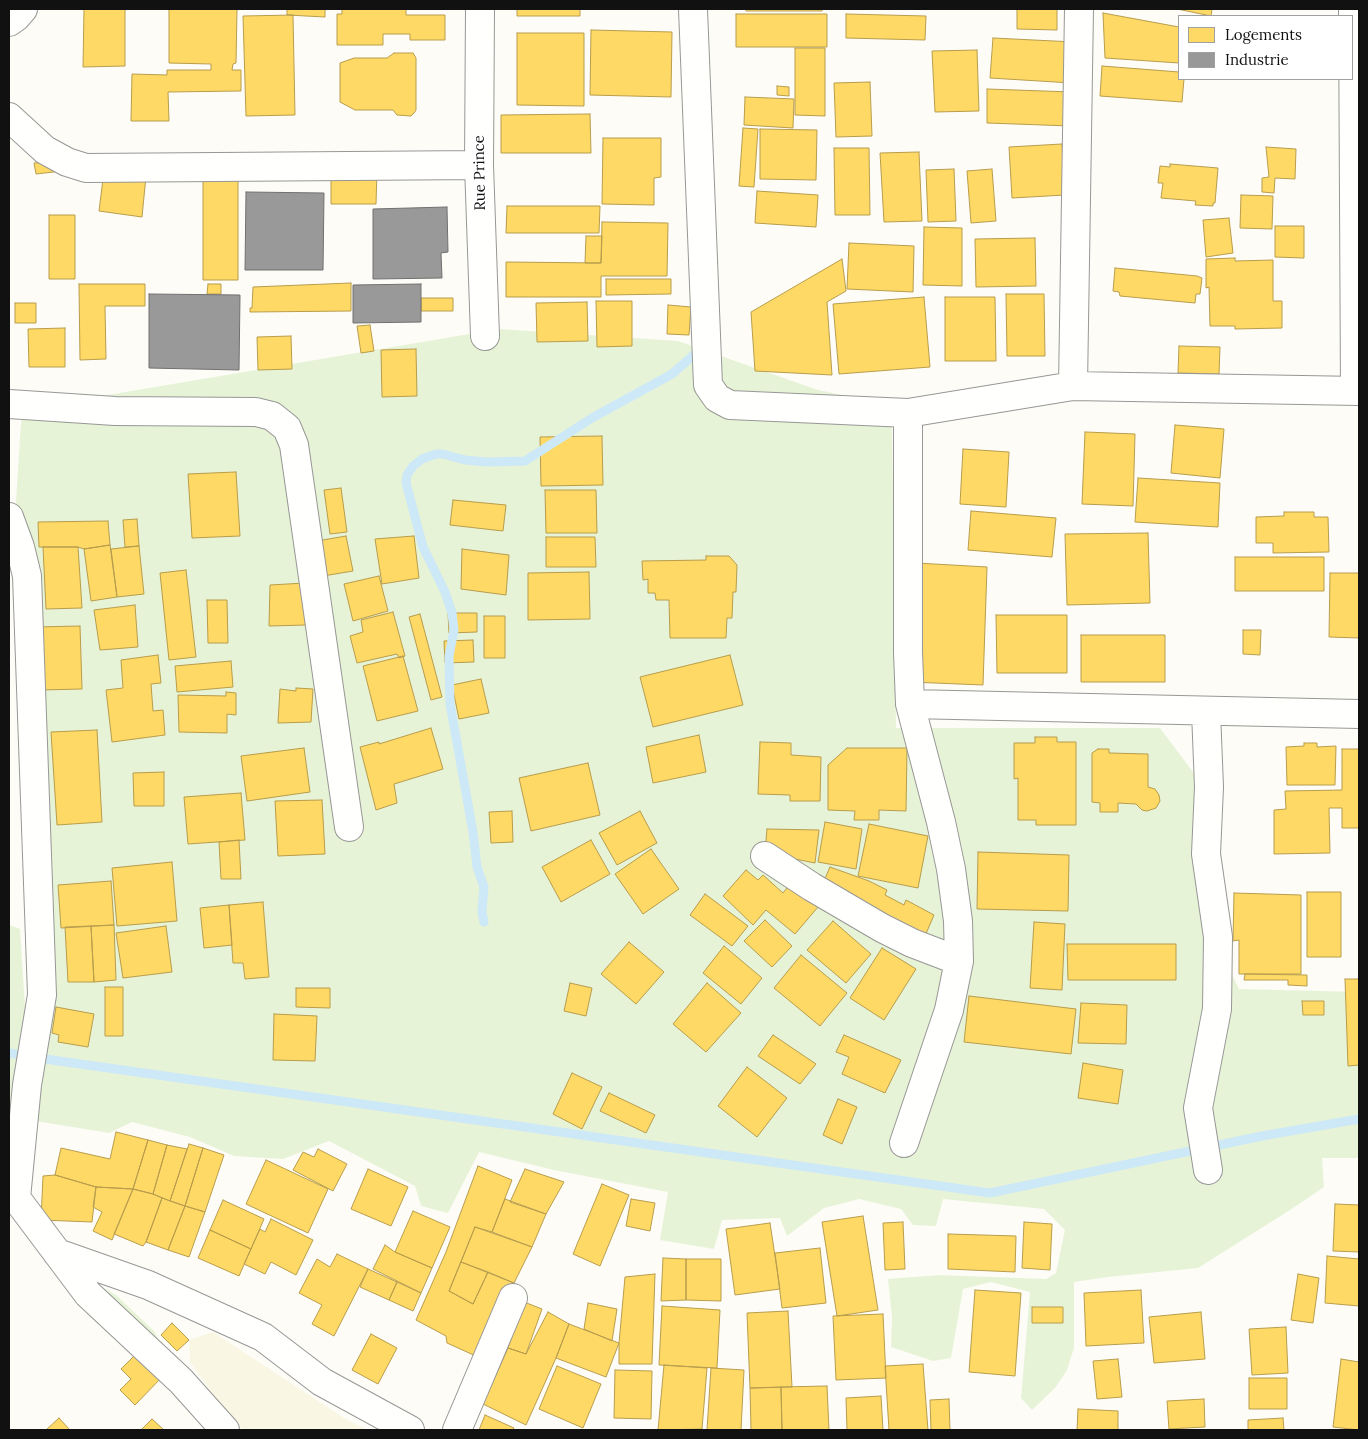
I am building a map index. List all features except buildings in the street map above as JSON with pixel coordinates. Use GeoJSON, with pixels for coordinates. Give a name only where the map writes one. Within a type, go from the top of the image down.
{"type":"FeatureCollection","features":[{"type":"Feature","properties":{"kind":"street"},"geometry":{"type":"LineString","coordinates":[[9,22],[22,9]]}},
{"type":"Feature","properties":{"kind":"street","name":"Rue Prince"},"geometry":{"type":"LineString","coordinates":[[480,9],[479,165],[485,336]]}},
{"type":"Feature","properties":{"kind":"street"},"geometry":{"type":"LineString","coordinates":[[693,9],[708,385],[717,398],[730,405],[908,414],[1073,386],[1357,391],[1353,9]]}},
{"type":"Feature","properties":{"kind":"street"},"geometry":{"type":"LineString","coordinates":[[1073,386],[1079,9]]}},
{"type":"Feature","properties":{"kind":"street"},"geometry":{"type":"LineString","coordinates":[[9,117],[45,150],[67,162],[86,168],[479,165]]}},
{"type":"Feature","properties":{"kind":"street"},"geometry":{"type":"LineString","coordinates":[[9,404],[115,411],[256,412],[272,416],[287,428],[294,445],[349,827]]}},
{"type":"Feature","properties":{"kind":"street"},"geometry":{"type":"LineString","coordinates":[[904,1143],[949,1010],[959,961],[958,921],[951,869],[941,822],[910,704],[908,652],[908,414]]}},
{"type":"Feature","properties":{"kind":"street"},"geometry":{"type":"LineString","coordinates":[[9,517],[20,547],[26,576],[42,995],[27,1085],[12,1199],[88,1294],[181,1381],[225,1430]]}},
{"type":"Feature","properties":{"kind":"street"},"geometry":{"type":"LineString","coordinates":[[910,704],[1359,714]]}},
{"type":"Feature","properties":{"kind":"street"},"geometry":{"type":"LineString","coordinates":[[1206,712],[1209,788],[1206,854],[1218,937],[1217,1009],[1198,1108],[1208,1170]]}},
{"type":"Feature","properties":{"kind":"street"},"geometry":{"type":"LineString","coordinates":[[765,856],[882,928],[912,943],[959,961]]}},
{"type":"Feature","properties":{"kind":"street"},"geometry":{"type":"LineString","coordinates":[[57,1253],[148,1285],[263,1337],[322,1382],[410,1430]]}},
{"type":"Feature","properties":{"kind":"street"},"geometry":{"type":"LineString","coordinates":[[457,1430],[513,1298]]}},
{"type":"Feature","properties":{"kind":"shaded area"},"geometry":{"type":"Polygon","coordinates":[[[213,1332],[344,1418],[368,1430],[243,1430],[218,1401],[190,1362],[189,1340],[213,1332]]]}},
{"type":"Feature","properties":{"kind":"green space"},"geometry":{"type":"Polygon","coordinates":[[[499,329],[678,341],[818,390],[885,404],[892,429],[896,728],[1160,728],[1199,780],[1198,904],[1239,989],[1359,992],[1359,1155],[1357,1158],[1322,1158],[1324,1187],[1198,1268],[1074,1282],[1074,1348],[1067,1370],[1055,1388],[1032,1410],[1021,1398],[1030,1292],[991,1282],[963,1289],[951,1358],[933,1361],[891,1347],[892,1317],[888,1279],[940,1275],[1046,1279],[1056,1273],[1065,1230],[1044,1209],[943,1199],[936,1226],[913,1225],[901,1209],[859,1199],[824,1208],[787,1236],[780,1218],[722,1220],[714,1249],[660,1240],[668,1192],[554,1170],[479,1152],[448,1213],[421,1206],[415,1186],[329,1141],[283,1159],[234,1156],[190,1137],[132,1122],[109,1133],[30,1120],[42,995],[15,518],[23,392],[96,397],[499,329]]]}},
{"type":"Feature","properties":{"kind":"green space"},"geometry":{"type":"Polygon","coordinates":[[[9,925],[20,929],[26,1022],[9,1117],[9,925]]]}},
{"type":"Feature","properties":{"kind":"green space"},"geometry":{"type":"Polygon","coordinates":[[[85,1284],[100,1286],[116,1295],[154,1331],[164,1351],[85,1284]]]}},
{"type":"Feature","properties":{"kind":"waterway"},"geometry":{"type":"LineString","coordinates":[[484,922],[482,912],[484,887],[477,867],[473,832],[450,704],[449,656],[454,630],[452,613],[445,592],[423,547],[406,483],[407,475],[413,466],[422,459],[436,454],[487,462],[525,461],[592,418],[672,374],[695,354],[700,347]]}},
{"type":"Feature","properties":{"kind":"waterway"},"geometry":{"type":"LineString","coordinates":[[9,1053],[990,1193],[1262,1136],[1359,1119]]}}]}
